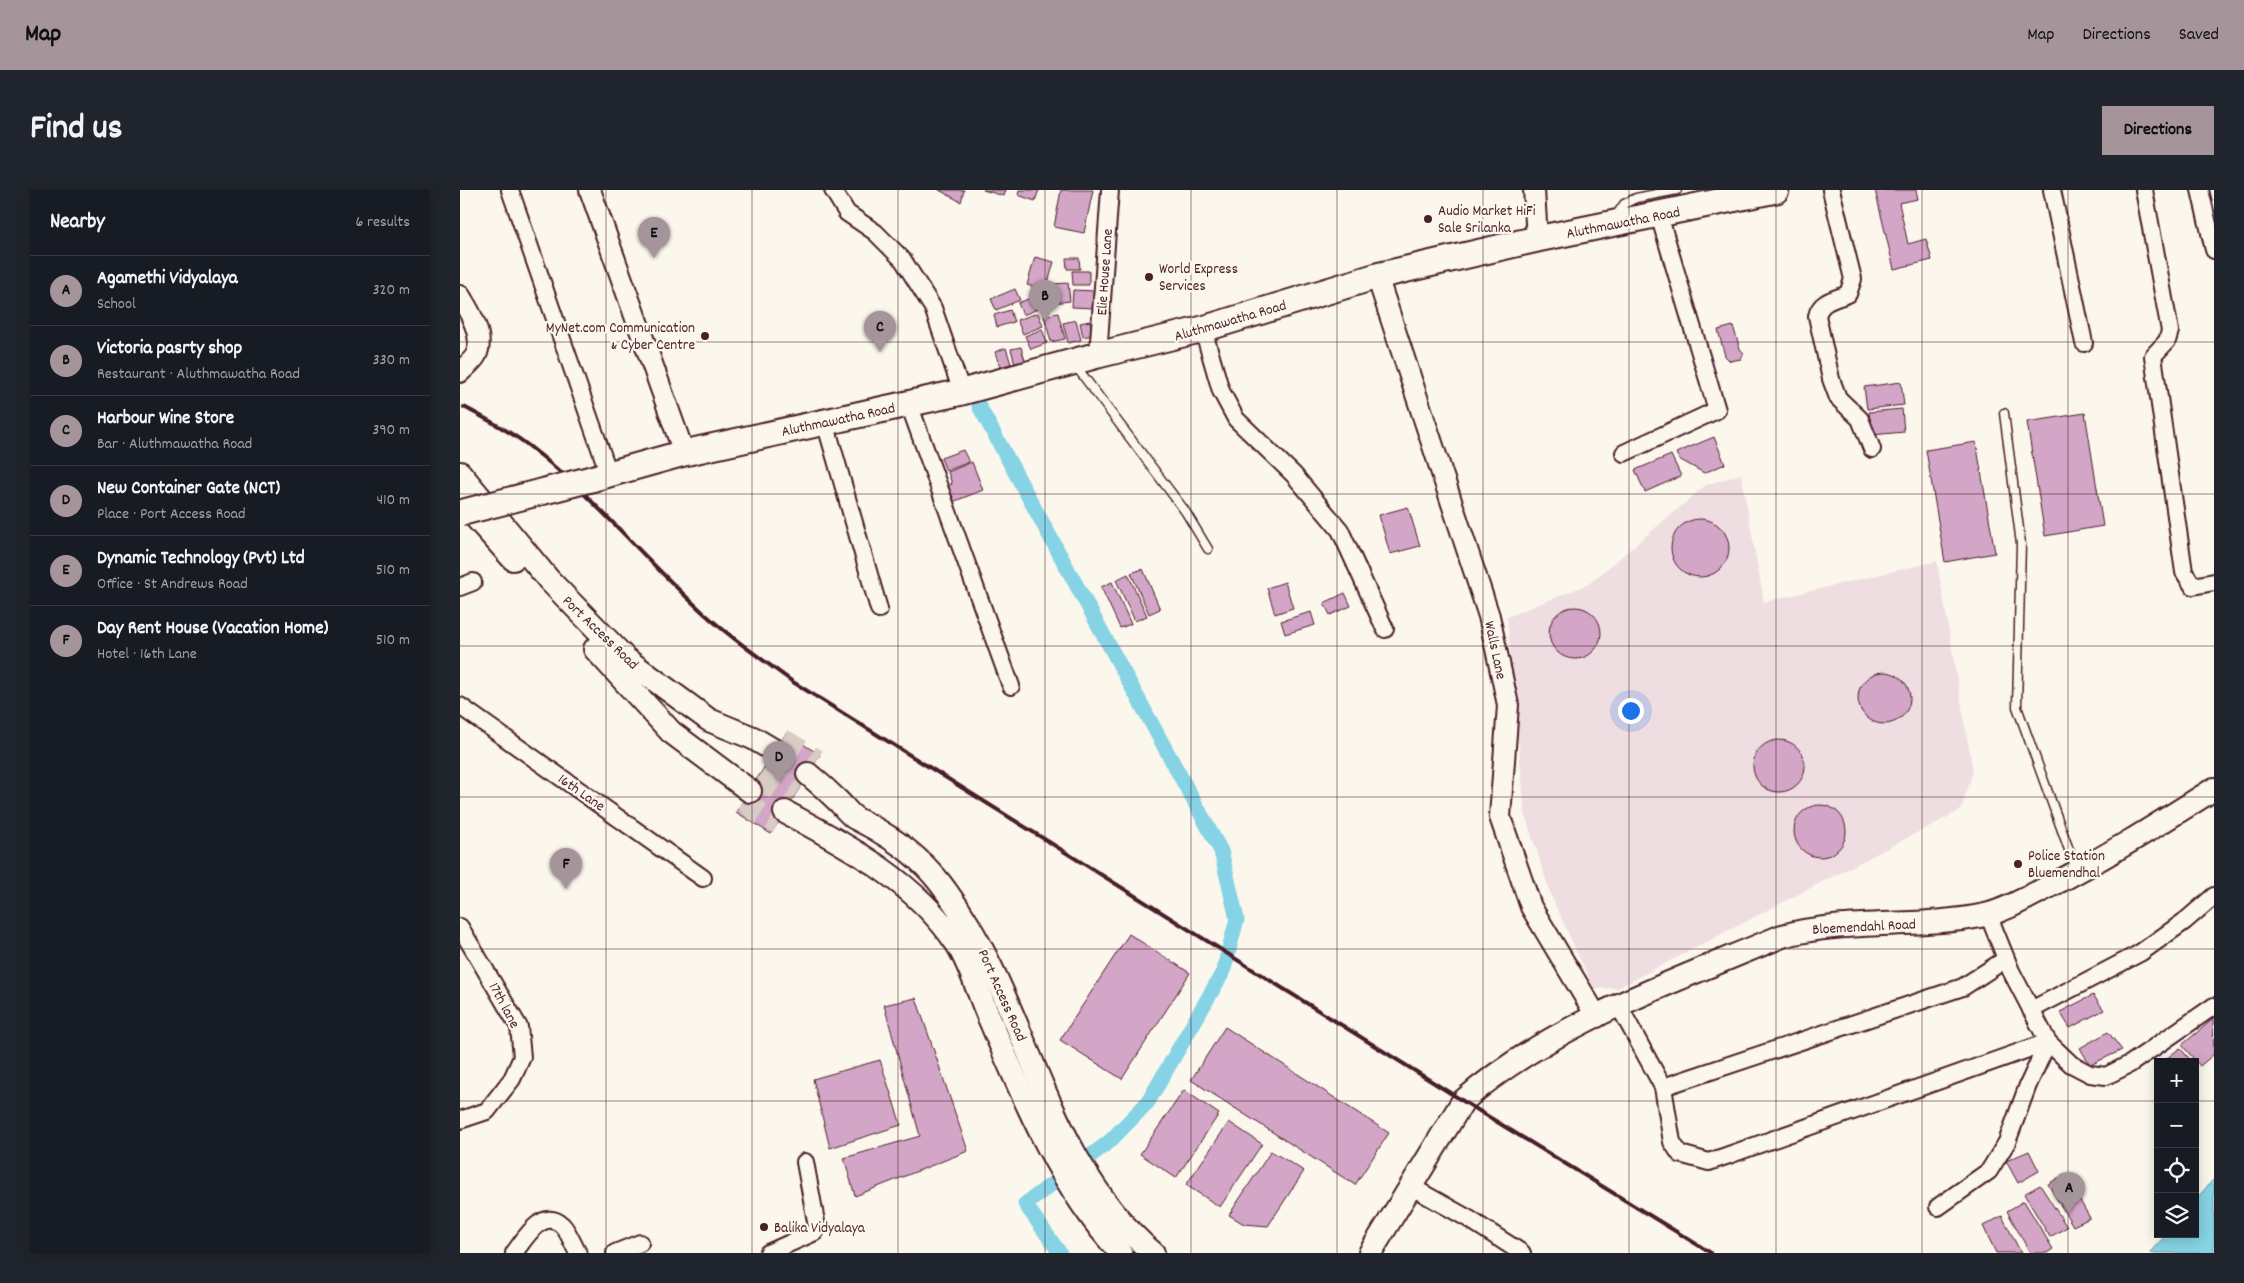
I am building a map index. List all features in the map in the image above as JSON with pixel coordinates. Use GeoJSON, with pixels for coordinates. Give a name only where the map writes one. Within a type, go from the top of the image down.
{"type":"FeatureCollection","features":[{"type":"Feature","properties":{"kind":"main road","name":"Aluthmawatha Road"},"geometry":{"type":"LineString","coordinates":[[460,513],[684,453],[962,392],[1072,361],[1203,329],[1377,276],[1537,239],[1776,190]]}},
{"type":"Feature","properties":{"kind":"main road","name":"Port Access Road"},"geometry":{"type":"LineString","coordinates":[[460,473],[549,580],[626,659],[709,720],[762,770],[671,732],[460,500]]}},
{"type":"Feature","properties":{"kind":"main road"},"geometry":{"type":"LineString","coordinates":[[797,792],[835,779],[854,817]]}},
{"type":"Feature","properties":{"kind":"main road","name":"Bloemendahl Road"},"geometry":{"type":"LineString","coordinates":[[1370,1253],[1463,1101],[1483,1083],[1530,1050],[1619,1006],[1782,936],[1809,928],[1932,922],[1988,914],[2020,902],[2077,871],[2214,789]]}},
{"type":"Feature","properties":{"kind":"main road","name":"Port Access Road"},"geometry":{"type":"LineString","coordinates":[[797,792],[854,817],[884,834],[913,855],[946,890],[979,942],[1000,984],[1048,1124],[1078,1199],[1100,1231],[1121,1253]]}},
{"type":"Feature","properties":{"kind":"main road","name":"Port Access Road"},"geometry":{"type":"LineString","coordinates":[[797,792],[841,842],[895,879],[928,910],[957,944],[1048,1124],[1121,1223],[1153,1253]]}},
{"type":"Feature","properties":{"kind":"street"},"geometry":{"type":"LineString","coordinates":[[510,190],[600,477]]}},
{"type":"Feature","properties":{"kind":"street"},"geometry":{"type":"LineString","coordinates":[[590,190],[684,453]]}},
{"type":"Feature","properties":{"kind":"street"},"geometry":{"type":"LineString","coordinates":[[833,190],[847,213],[875,232],[903,260],[933,308],[962,392]]}},
{"type":"Feature","properties":{"kind":"street","name":"Elie House Lane"},"geometry":{"type":"LineString","coordinates":[[1098,355],[1110,190]]}},
{"type":"Feature","properties":{"kind":"street"},"geometry":{"type":"LineString","coordinates":[[1534,190],[1537,239]]}},
{"type":"Feature","properties":{"kind":"street"},"geometry":{"type":"LineString","coordinates":[[1831,190],[1852,279],[1852,287],[1848,294],[1824,304],[1818,309],[1817,316],[1831,379],[1838,398],[1860,419],[1872,449]]}},
{"type":"Feature","properties":{"kind":"street"},"geometry":{"type":"LineString","coordinates":[[2052,190],[2084,343]]}},
{"type":"Feature","properties":{"kind":"street"},"geometry":{"type":"LineString","coordinates":[[2144,190],[2170,331],[2167,340],[2153,356],[2184,572],[2193,586],[2214,582]]}},
{"type":"Feature","properties":{"kind":"street"},"geometry":{"type":"LineString","coordinates":[[2200,190],[2214,250]]}},
{"type":"Feature","properties":{"kind":"street"},"geometry":{"type":"LineString","coordinates":[[1624,453],[1717,410],[1659,215]]}},
{"type":"Feature","properties":{"kind":"street","name":"Walls Lane"},"geometry":{"type":"LineString","coordinates":[[1377,276],[1489,616],[1508,705],[1500,817],[1531,907],[1597,1017]]}},
{"type":"Feature","properties":{"kind":"street"},"geometry":{"type":"LineString","coordinates":[[460,296],[480,341],[476,356],[460,371]]}},
{"type":"Feature","properties":{"kind":"street"},"geometry":{"type":"LineString","coordinates":[[1203,329],[1221,391],[1236,419],[1294,475],[1340,530],[1385,629]]}},
{"type":"Feature","properties":{"kind":"street"},"geometry":{"type":"LineString","coordinates":[[909,404],[1011,686]]}},
{"type":"Feature","properties":{"kind":"street"},"geometry":{"type":"LineString","coordinates":[[825,422],[878,610]]}},
{"type":"Feature","properties":{"kind":"street","name":"16th Lane"},"geometry":{"type":"LineString","coordinates":[[460,706],[703,878]]}},
{"type":"Feature","properties":{"kind":"street"},"geometry":{"type":"LineString","coordinates":[[2031,1010],[2140,952],[2185,921],[2214,896]]}},
{"type":"Feature","properties":{"kind":"street"},"geometry":{"type":"LineString","coordinates":[[1988,914],[2006,959],[2048,1042],[2071,1064],[2090,1074],[2106,1076],[2130,1064],[2214,1006]]}},
{"type":"Feature","properties":{"kind":"street","name":"17th lane"},"geometry":{"type":"LineString","coordinates":[[460,927],[519,1027],[522,1057],[512,1079],[487,1111],[460,1120]]}},
{"type":"Feature","properties":{"kind":"street"},"geometry":{"type":"LineString","coordinates":[[1663,1087],[1963,987],[2006,959]]}},
{"type":"Feature","properties":{"kind":"street"},"geometry":{"type":"LineString","coordinates":[[1619,1006],[1663,1087],[1672,1142],[1680,1154],[1709,1162],[2048,1042]]}},
{"type":"Feature","properties":{"kind":"street"},"geometry":{"type":"LineString","coordinates":[[1938,1208],[1989,1171],[2007,1142],[2028,1085],[2048,1042]]}},
{"type":"Feature","properties":{"kind":"street"},"geometry":{"type":"LineString","coordinates":[[768,1253],[815,1232],[817,1227],[805,1162]]}},
{"type":"Feature","properties":{"kind":"street"},"geometry":{"type":"LineString","coordinates":[[1410,1186],[1469,1219],[1522,1253]]}},
{"type":"Feature","properties":{"kind":"street"},"geometry":{"type":"LineString","coordinates":[[514,1253],[540,1222],[550,1220],[562,1225],[578,1253]]}},
{"type":"Feature","properties":{"kind":"street"},"geometry":{"type":"LineString","coordinates":[[615,1253],[640,1243]]}},
{"type":"Feature","properties":{"kind":"lane"},"geometry":{"type":"LineString","coordinates":[[1614,224],[1616,216],[1624,204],[1636,198],[1677,190]]}},
{"type":"Feature","properties":{"kind":"lane"},"geometry":{"type":"LineString","coordinates":[[1072,361],[1185,511],[1208,549]]}},
{"type":"Feature","properties":{"kind":"lane"},"geometry":{"type":"LineString","coordinates":[[2004,413],[2021,544],[2016,707],[2077,871]]}},
{"type":"Feature","properties":{"kind":"shaded area"},"geometry":{"type":"Polygon","coordinates":[[[1741,474],[1764,602],[1937,561],[1973,771],[1961,810],[1618,988],[1594,989],[1552,898],[1525,815],[1507,617],[1589,584],[1706,485],[1741,474]]]}},
{"type":"Feature","properties":{"kind":"water"},"geometry":{"type":"Polygon","coordinates":[[[2214,1179],[2214,1253],[2149,1253],[2163,1238],[2199,1238],[2199,1196],[2214,1179]]]}},
{"type":"Feature","properties":{"kind":"building"},"geometry":{"type":"Polygon","coordinates":[[[939,190],[964,190],[961,202],[939,190]]]}},
{"type":"Feature","properties":{"kind":"building"},"geometry":{"type":"Polygon","coordinates":[[[983,190],[1006,190],[1004,196],[983,190]]]}},
{"type":"Feature","properties":{"kind":"building"},"geometry":{"type":"Polygon","coordinates":[[[1019,190],[1039,190],[1035,201],[1018,195],[1019,190]]]}},
{"type":"Feature","properties":{"kind":"building"},"geometry":{"type":"Polygon","coordinates":[[[1061,190],[1093,190],[1084,233],[1054,227],[1061,190]]]}},
{"type":"Feature","properties":{"kind":"building"},"geometry":{"type":"Polygon","coordinates":[[[1875,190],[1916,190],[1918,199],[1899,203],[1908,244],[1926,239],[1932,260],[1894,269],[1875,190]]]}},
{"type":"Feature","properties":{"kind":"building"},"geometry":{"type":"Polygon","coordinates":[[[1035,257],[1054,262],[1046,290],[1027,285],[1035,257]]]}},
{"type":"Feature","properties":{"kind":"building"},"geometry":{"type":"Polygon","coordinates":[[[1066,258],[1079,258],[1080,269],[1067,269],[1066,258]]]}},
{"type":"Feature","properties":{"kind":"building"},"geometry":{"type":"Polygon","coordinates":[[[1072,271],[1089,271],[1089,285],[1073,285],[1072,271]]]}},
{"type":"Feature","properties":{"kind":"building"},"geometry":{"type":"Polygon","coordinates":[[[1068,283],[1070,301],[1053,303],[1052,284],[1068,283]]]}},
{"type":"Feature","properties":{"kind":"building"},"geometry":{"type":"Polygon","coordinates":[[[1015,289],[1020,300],[996,310],[991,299],[1015,289]]]}},
{"type":"Feature","properties":{"kind":"building"},"geometry":{"type":"Polygon","coordinates":[[[1073,290],[1095,291],[1094,308],[1072,307],[1073,290]]]}},
{"type":"Feature","properties":{"kind":"building"},"geometry":{"type":"Polygon","coordinates":[[[1033,297],[1038,309],[1023,315],[1018,303],[1033,297]]]}},
{"type":"Feature","properties":{"kind":"building"},"geometry":{"type":"Polygon","coordinates":[[[1010,310],[1014,322],[997,327],[994,315],[1010,310]]]}},
{"type":"Feature","properties":{"kind":"building"},"geometry":{"type":"Polygon","coordinates":[[[1038,313],[1043,326],[1023,334],[1017,320],[1038,313]]]}},
{"type":"Feature","properties":{"kind":"building"},"geometry":{"type":"Polygon","coordinates":[[[1058,313],[1065,339],[1051,342],[1044,316],[1058,313]]]}},
{"type":"Feature","properties":{"kind":"building"},"geometry":{"type":"Polygon","coordinates":[[[1076,320],[1081,340],[1068,343],[1063,323],[1076,320]]]}},
{"type":"Feature","properties":{"kind":"building"},"geometry":{"type":"Polygon","coordinates":[[[1090,321],[1092,335],[1083,337],[1080,323],[1090,321]]]}},
{"type":"Feature","properties":{"kind":"building"},"geometry":{"type":"Polygon","coordinates":[[[1733,326],[1740,349],[1744,353],[1741,359],[1730,361],[1725,356],[1718,330],[1733,326]]]}},
{"type":"Feature","properties":{"kind":"building"},"geometry":{"type":"Polygon","coordinates":[[[1042,329],[1047,343],[1031,349],[1025,336],[1042,329]]]}},
{"type":"Feature","properties":{"kind":"building"},"geometry":{"type":"Polygon","coordinates":[[[1021,347],[1025,361],[1015,364],[1011,349],[1021,347]]]}},
{"type":"Feature","properties":{"kind":"building"},"geometry":{"type":"Polygon","coordinates":[[[1006,348],[1011,364],[1000,367],[995,352],[1006,348]]]}},
{"type":"Feature","properties":{"kind":"building"},"geometry":{"type":"Polygon","coordinates":[[[1901,382],[1904,405],[1867,409],[1864,387],[1901,382]]]}},
{"type":"Feature","properties":{"kind":"building"},"geometry":{"type":"Polygon","coordinates":[[[1902,409],[1904,432],[1872,435],[1869,412],[1902,409]]]}},
{"type":"Feature","properties":{"kind":"building"},"geometry":{"type":"Polygon","coordinates":[[[2085,413],[2103,526],[2045,536],[2027,422],[2085,413]]]}},
{"type":"Feature","properties":{"kind":"building"},"geometry":{"type":"Polygon","coordinates":[[[1714,437],[1725,464],[1704,473],[1679,459],[1676,453],[1714,437]]]}},
{"type":"Feature","properties":{"kind":"building"},"geometry":{"type":"Polygon","coordinates":[[[1976,442],[1995,553],[1945,562],[1926,450],[1976,442]]]}},
{"type":"Feature","properties":{"kind":"building"},"geometry":{"type":"Polygon","coordinates":[[[963,450],[969,462],[946,471],[941,458],[963,450]]]}},
{"type":"Feature","properties":{"kind":"building"},"geometry":{"type":"Polygon","coordinates":[[[1671,455],[1681,476],[1645,492],[1635,470],[1671,455]]]}},
{"type":"Feature","properties":{"kind":"building"},"geometry":{"type":"Polygon","coordinates":[[[972,462],[983,490],[950,503],[944,487],[952,484],[948,472],[972,462]]]}},
{"type":"Feature","properties":{"kind":"building"},"geometry":{"type":"Polygon","coordinates":[[[1408,507],[1420,546],[1390,554],[1379,515],[1408,507]]]}},
{"type":"Feature","properties":{"kind":"building"},"geometry":{"type":"Polygon","coordinates":[[[1694,519],[1706,519],[1721,527],[1729,542],[1729,554],[1721,569],[1706,577],[1694,577],[1679,569],[1671,554],[1671,542],[1679,527],[1694,519]]]}},
{"type":"Feature","properties":{"kind":"building"},"geometry":{"type":"Polygon","coordinates":[[[1143,569],[1160,609],[1149,614],[1131,573],[1143,569]]]}},
{"type":"Feature","properties":{"kind":"building"},"geometry":{"type":"Polygon","coordinates":[[[1128,574],[1147,616],[1135,621],[1116,580],[1128,574]]]}},
{"type":"Feature","properties":{"kind":"building"},"geometry":{"type":"Polygon","coordinates":[[[1112,582],[1131,624],[1120,628],[1101,587],[1112,582]]]}},
{"type":"Feature","properties":{"kind":"building"},"geometry":{"type":"Polygon","coordinates":[[[1285,582],[1293,608],[1275,614],[1267,588],[1285,582]]]}},
{"type":"Feature","properties":{"kind":"building"},"geometry":{"type":"Polygon","coordinates":[[[1345,593],[1351,606],[1330,615],[1324,603],[1345,593]]]}},
{"type":"Feature","properties":{"kind":"building"},"geometry":{"type":"Polygon","coordinates":[[[1575,607],[1589,611],[1597,619],[1601,633],[1597,647],[1589,655],[1575,659],[1561,655],[1553,647],[1549,633],[1553,619],[1561,611],[1575,607]]]}},
{"type":"Feature","properties":{"kind":"building"},"geometry":{"type":"Polygon","coordinates":[[[1311,612],[1315,625],[1285,634],[1281,621],[1311,612]]]}},
{"type":"Feature","properties":{"kind":"building"},"geometry":{"type":"Polygon","coordinates":[[[1884,672],[1898,676],[1906,684],[1910,698],[1906,712],[1898,720],[1884,724],[1870,720],[1862,712],[1858,698],[1862,684],[1870,676],[1884,672]]]}},
{"type":"Feature","properties":{"kind":"building"},"geometry":{"type":"Polygon","coordinates":[[[786,733],[820,755],[771,834],[736,812],[786,733]]]}},
{"type":"Feature","properties":{"kind":"building"},"geometry":{"type":"Polygon","coordinates":[[[1779,740],[1793,744],[1801,752],[1805,766],[1801,780],[1793,788],[1779,792],[1765,788],[1757,780],[1753,766],[1757,752],[1765,744],[1779,740]]]}},
{"type":"Feature","properties":{"kind":"building"},"geometry":{"type":"Polygon","coordinates":[[[1820,805],[1834,809],[1842,817],[1846,831],[1842,845],[1834,853],[1820,857],[1806,853],[1798,845],[1794,831],[1798,817],[1806,809],[1820,805]]]}},
{"type":"Feature","properties":{"kind":"building"},"geometry":{"type":"Polygon","coordinates":[[[1129,934],[1190,973],[1122,1079],[1060,1040],[1129,934]]]}},
{"type":"Feature","properties":{"kind":"building"},"geometry":{"type":"Polygon","coordinates":[[[2093,995],[2104,1010],[2070,1028],[2060,1012],[2093,995]]]}},
{"type":"Feature","properties":{"kind":"building"},"geometry":{"type":"Polygon","coordinates":[[[916,998],[968,1151],[855,1196],[844,1158],[920,1136],[884,1005],[916,998]]]}},
{"type":"Feature","properties":{"kind":"building"},"geometry":{"type":"Polygon","coordinates":[[[2213,1019],[2214,1054],[2200,1066],[2199,1058],[2193,1058],[2182,1045],[2213,1019]]]}},
{"type":"Feature","properties":{"kind":"building"},"geometry":{"type":"Polygon","coordinates":[[[1225,1027],[1389,1133],[1355,1185],[1191,1080],[1225,1027]]]}},
{"type":"Feature","properties":{"kind":"building"},"geometry":{"type":"Polygon","coordinates":[[[2108,1032],[2122,1050],[2090,1065],[2080,1048],[2108,1032]]]}},
{"type":"Feature","properties":{"kind":"building"},"geometry":{"type":"Polygon","coordinates":[[[2180,1048],[2189,1058],[2167,1058],[2180,1048]]]}},
{"type":"Feature","properties":{"kind":"building"},"geometry":{"type":"Polygon","coordinates":[[[880,1060],[901,1125],[830,1148],[813,1079],[880,1060]]]}},
{"type":"Feature","properties":{"kind":"building"},"geometry":{"type":"Polygon","coordinates":[[[1184,1090],[1219,1114],[1176,1178],[1140,1154],[1184,1090]]]}},
{"type":"Feature","properties":{"kind":"building"},"geometry":{"type":"Polygon","coordinates":[[[1229,1122],[1262,1144],[1220,1207],[1186,1185],[1229,1122]]]}},
{"type":"Feature","properties":{"kind":"building"},"geometry":{"type":"Polygon","coordinates":[[[1271,1151],[1304,1171],[1268,1226],[1244,1224],[1229,1215],[1271,1151]]]}},
{"type":"Feature","properties":{"kind":"building"},"geometry":{"type":"Polygon","coordinates":[[[2029,1151],[2039,1171],[2018,1183],[2006,1161],[2029,1151]]]}},
{"type":"Feature","properties":{"kind":"building"},"geometry":{"type":"Polygon","coordinates":[[[2065,1174],[2090,1218],[2073,1226],[2048,1184],[2065,1174]]]}},
{"type":"Feature","properties":{"kind":"building"},"geometry":{"type":"Polygon","coordinates":[[[2040,1185],[2067,1227],[2050,1237],[2024,1194],[2040,1185]]]}},
{"type":"Feature","properties":{"kind":"building"},"geometry":{"type":"Polygon","coordinates":[[[2024,1201],[2053,1249],[2047,1253],[2030,1253],[2007,1211],[2024,1201]]]}},
{"type":"Feature","properties":{"kind":"building"},"geometry":{"type":"Polygon","coordinates":[[[2002,1216],[2021,1253],[1996,1253],[1983,1226],[2002,1216]]]}},
{"type":"Feature","properties":{"kind":"waterway"},"geometry":{"type":"LineString","coordinates":[[979,406],[1221,851],[1237,919],[1223,972],[1148,1102],[1109,1142],[1025,1204],[1060,1253]]}},
{"type":"Feature","properties":{"kind":"tunnel"},"geometry":{"type":"LineString","coordinates":[[782,739],[817,760]]}},
{"type":"Feature","properties":{"kind":"tunnel"},"geometry":{"type":"LineString","coordinates":[[767,764],[801,786]]}},
{"type":"Feature","properties":{"kind":"tunnel"},"geometry":{"type":"LineString","coordinates":[[758,778],[792,800]]}},
{"type":"Feature","properties":{"kind":"tunnel"},"geometry":{"type":"LineString","coordinates":[[744,800],[760,814],[778,823]]}},
{"type":"Feature","properties":{"kind":"railway"},"geometry":{"type":"LineString","coordinates":[[464,407],[514,435],[551,464],[573,483],[705,615],[793,682],[1463,1101],[1711,1253]]}},
{"type":"Feature","properties":{"kind":"place","name":"Audio Market HiFi Sale Srilanka"},"geometry":{"type":"Point","coordinates":[1428,219]}},
{"type":"Feature","properties":{"kind":"place","name":"Dynamic Technology (Pvt) Ltd"},"geometry":{"type":"Point","coordinates":[654,258]}},
{"type":"Feature","properties":{"kind":"place","name":"World Express Services"},"geometry":{"type":"Point","coordinates":[1149,277]}},
{"type":"Feature","properties":{"kind":"place","name":"Victoria pasrty shop"},"geometry":{"type":"Point","coordinates":[1045,321]}},
{"type":"Feature","properties":{"kind":"place","name":"MyNet.com Communication & Cyber Centre"},"geometry":{"type":"Point","coordinates":[705,336]}},
{"type":"Feature","properties":{"kind":"place","name":"Harbour Wine Store"},"geometry":{"type":"Point","coordinates":[880,352]}},
{"type":"Feature","properties":{"kind":"place","name":"New Container Gate (NCT)"},"geometry":{"type":"Point","coordinates":[779,782]}},
{"type":"Feature","properties":{"kind":"place","name":"Police Station Bluemendhal"},"geometry":{"type":"Point","coordinates":[2018,864]}},
{"type":"Feature","properties":{"kind":"place","name":"Day Rent House (Vacation Home)"},"geometry":{"type":"Point","coordinates":[566,889]}},
{"type":"Feature","properties":{"kind":"place","name":"Agamethi Vidyalaya"},"geometry":{"type":"Point","coordinates":[2069,1213]}},
{"type":"Feature","properties":{"kind":"place","name":"Balika Vidyalaya"},"geometry":{"type":"Point","coordinates":[764,1227]}}]}
